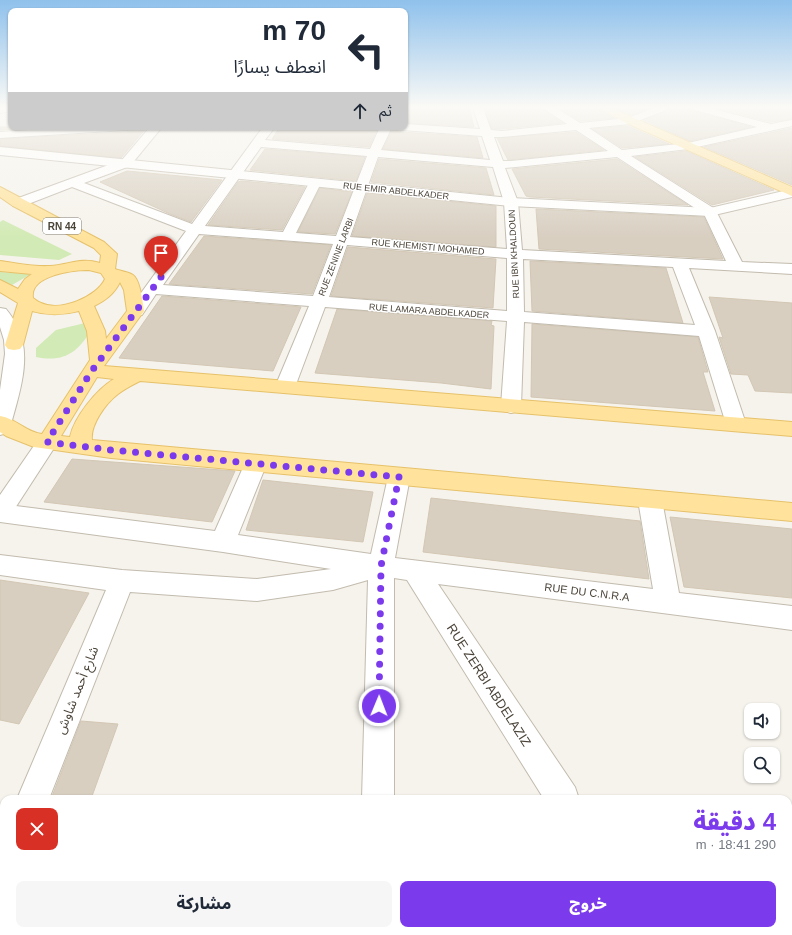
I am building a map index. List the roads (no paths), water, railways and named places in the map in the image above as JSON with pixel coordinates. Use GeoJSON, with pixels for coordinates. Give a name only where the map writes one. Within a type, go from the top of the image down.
{"type":"FeatureCollection","features":[{"type":"Feature","properties":{"kind":"main road"},"geometry":{"type":"LineString","coordinates":[[701,152],[792,192]]}},
{"type":"Feature","properties":{"kind":"main road","name":"RN 44"},"geometry":{"type":"LineString","coordinates":[[4,202],[85,251],[87,253],[87,259],[79,265]]}},
{"type":"Feature","properties":{"kind":"main road","name":"RN 44"},"geometry":{"type":"LineString","coordinates":[[4,202],[99,245],[109,266]]}},
{"type":"Feature","properties":{"kind":"main road"},"geometry":{"type":"LineString","coordinates":[[14,345],[26,301],[24,295],[26,288],[41,276],[53,271],[79,265],[100,267],[109,266],[128,279],[132,290],[136,312],[95,366],[47,442]]}},
{"type":"Feature","properties":{"kind":"main road"},"geometry":{"type":"LineString","coordinates":[[0,266],[53,271]]}},
{"type":"Feature","properties":{"kind":"main road"},"geometry":{"type":"LineString","coordinates":[[0,285],[33,306],[50,310],[71,308],[98,299],[107,292],[112,285],[113,279],[109,266]]}},
{"type":"Feature","properties":{"kind":"main road"},"geometry":{"type":"LineString","coordinates":[[85,304],[96,331],[95,366]]}},
{"type":"Feature","properties":{"kind":"main road"},"geometry":{"type":"LineString","coordinates":[[95,366],[136,375],[792,429]]}},
{"type":"Feature","properties":{"kind":"main road"},"geometry":{"type":"LineString","coordinates":[[84,447],[81,441],[81,435],[84,426],[108,393],[119,384],[136,375]]}},
{"type":"Feature","properties":{"kind":"main road"},"geometry":{"type":"LineString","coordinates":[[1,425],[23,436],[47,442],[84,447],[792,512]]}},
{"type":"Feature","properties":{"kind":"street","name":"RUE EMIR ABDELKADER"},"geometry":{"type":"LineString","coordinates":[[7,152],[511,202],[710,212],[792,192]]}},
{"type":"Feature","properties":{"kind":"street"},"geometry":{"type":"LineString","coordinates":[[4,202],[73,183],[126,163],[135,152]]}},
{"type":"Feature","properties":{"kind":"street"},"geometry":{"type":"LineString","coordinates":[[136,312],[251,152]]}},
{"type":"Feature","properties":{"kind":"street"},"geometry":{"type":"LineString","coordinates":[[358,152],[511,165],[641,152]]}},
{"type":"Feature","properties":{"kind":"street","name":"RUE IBN KHALDOUN"},"geometry":{"type":"LineString","coordinates":[[494,152],[511,202],[515,254],[516,318],[512,406]]}},
{"type":"Feature","properties":{"kind":"street"},"geometry":{"type":"LineString","coordinates":[[617,152],[710,212],[736,266]]}},
{"type":"Feature","properties":{"kind":"street","name":"RUE ZENINE LARBI"},"geometry":{"type":"LineString","coordinates":[[285,387],[374,153]]}},
{"type":"Feature","properties":{"kind":"street","name":"RUE KHEMISTI MOHAMED"},"geometry":{"type":"LineString","coordinates":[[73,183],[180,225],[194,229],[288,235],[515,254],[792,269]]}},
{"type":"Feature","properties":{"kind":"street"},"geometry":{"type":"LineString","coordinates":[[288,235],[315,183]]}},
{"type":"Feature","properties":{"kind":"street"},"geometry":{"type":"LineString","coordinates":[[679,263],[706,331],[736,424]]}},
{"type":"Feature","properties":{"kind":"street","name":"RUE LAMARA ABDELKADER"},"geometry":{"type":"LineString","coordinates":[[152,289],[516,318],[706,331]]}},
{"type":"Feature","properties":{"kind":"street"},"geometry":{"type":"LineString","coordinates":[[0,313],[7,324],[14,345],[14,365],[10,392],[1,425]]}},
{"type":"Feature","properties":{"kind":"street"},"geometry":{"type":"LineString","coordinates":[[0,513],[47,442]]}},
{"type":"Feature","properties":{"kind":"street"},"geometry":{"type":"LineString","coordinates":[[223,542],[256,463]]}},
{"type":"Feature","properties":{"kind":"street"},"geometry":{"type":"LineString","coordinates":[[378,795],[381,566],[399,477]]}},
{"type":"Feature","properties":{"kind":"street"},"geometry":{"type":"LineString","coordinates":[[650,500],[668,602]]}},
{"type":"Feature","properties":{"kind":"street","name":"RUE DU C.N.R.A"},"geometry":{"type":"LineString","coordinates":[[0,513],[223,542],[414,571],[792,618]]}},
{"type":"Feature","properties":{"kind":"street"},"geometry":{"type":"LineString","coordinates":[[0,565],[122,581],[257,590],[333,579],[381,566]]}},
{"type":"Feature","properties":{"kind":"street","name":"RUE ZERBI ABDELAZIZ"},"geometry":{"type":"LineString","coordinates":[[414,571],[560,795]]}},
{"type":"Feature","properties":{"kind":"street","name":"شارع أحمد شاوش"},"geometry":{"type":"LineString","coordinates":[[35,795],[122,581]]}}]}
